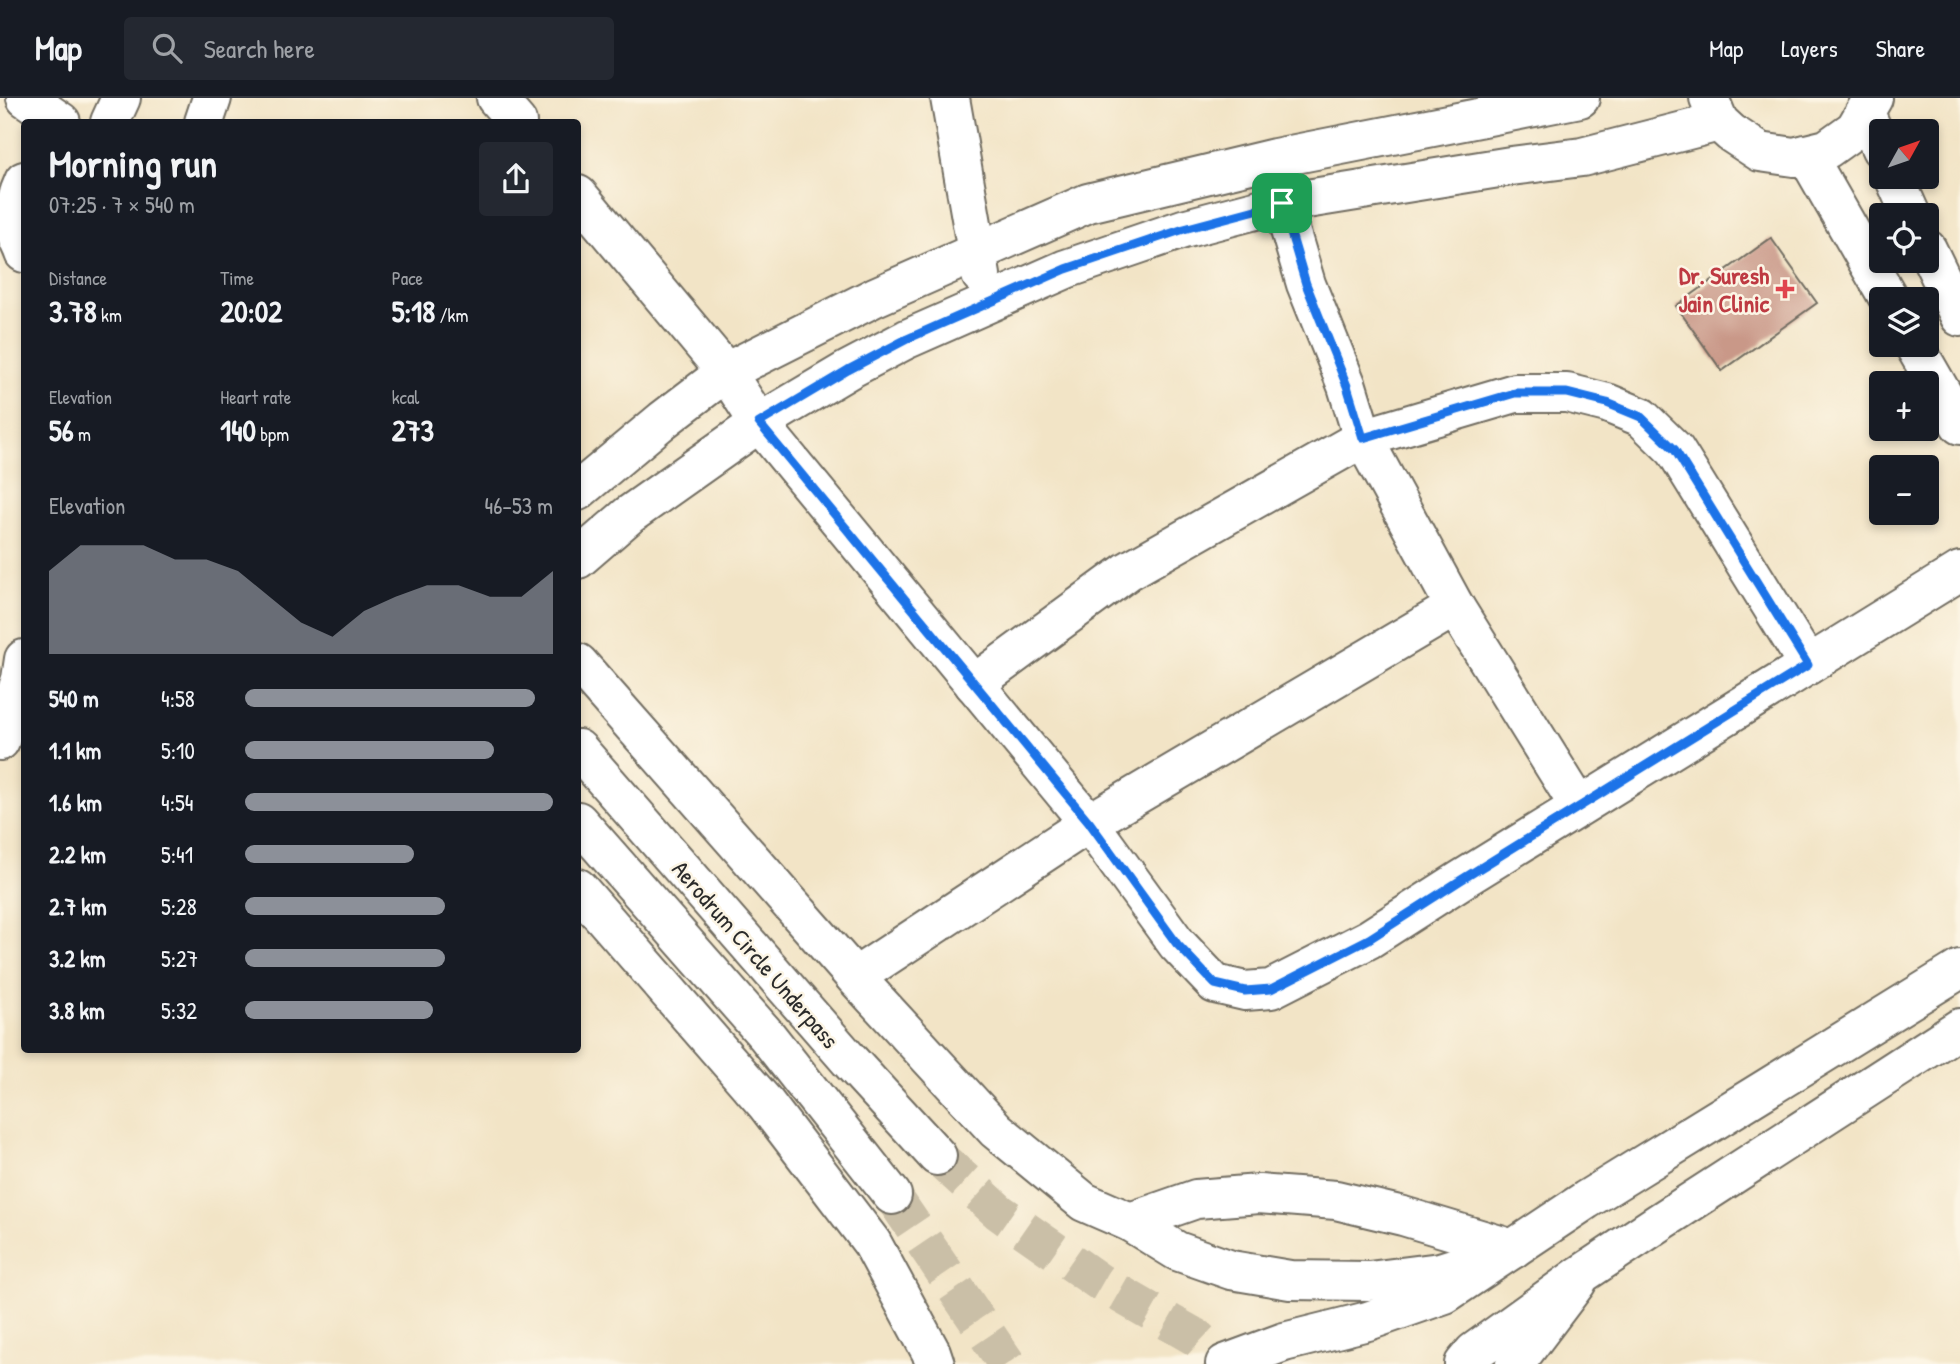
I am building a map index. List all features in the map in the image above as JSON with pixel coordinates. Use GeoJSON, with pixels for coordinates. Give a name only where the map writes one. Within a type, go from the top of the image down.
{"type":"FeatureCollection","features":[{"type":"Feature","properties":{"kind":"street"},"geometry":{"type":"LineString","coordinates":[[26,98],[57,119]]}},
{"type":"Feature","properties":{"kind":"street"},"geometry":{"type":"LineString","coordinates":[[111,119],[121,98]]}},
{"type":"Feature","properties":{"kind":"street"},"geometry":{"type":"LineString","coordinates":[[205,119],[212,98]]}},
{"type":"Feature","properties":{"kind":"street"},"geometry":{"type":"LineString","coordinates":[[496,98],[514,119]]}},
{"type":"Feature","properties":{"kind":"street"},"geometry":{"type":"LineString","coordinates":[[950,98],[986,304]]}},
{"type":"Feature","properties":{"kind":"street"},"geometry":{"type":"LineString","coordinates":[[581,488],[726,372],[875,297],[1088,203],[1500,106],[1580,98]]}},
{"type":"Feature","properties":{"kind":"street"},"geometry":{"type":"LineString","coordinates":[[581,556],[629,515],[759,423],[848,370],[907,339],[1066,269],[1184,229],[1282,203],[1582,157],[1714,110],[1731,133],[1760,152],[1794,157],[1827,149],[1855,129],[1869,105]]}},
{"type":"Feature","properties":{"kind":"street"},"geometry":{"type":"LineString","coordinates":[[1500,106],[1511,166]]}},
{"type":"Feature","properties":{"kind":"street"},"geometry":{"type":"LineString","coordinates":[[1806,154],[1882,287]]}},
{"type":"Feature","properties":{"kind":"street"},"geometry":{"type":"LineString","coordinates":[[1275,158],[1282,203],[1306,284],[1347,386],[1363,438],[1455,607],[1579,806]]}},
{"type":"Feature","properties":{"kind":"street"},"geometry":{"type":"LineString","coordinates":[[13,197],[16,233],[21,246]]}},
{"type":"Feature","properties":{"kind":"street"},"geometry":{"type":"LineString","coordinates":[[581,199],[726,372],[759,423],[1089,822],[1177,944],[1215,984],[1245,991],[1271,989],[1369,939],[1960,571]]}},
{"type":"Feature","properties":{"kind":"street"},"geometry":{"type":"LineString","coordinates":[[1939,273],[1960,317]]}},
{"type":"Feature","properties":{"kind":"street"},"geometry":{"type":"LineString","coordinates":[[1921,357],[1960,425]]}},
{"type":"Feature","properties":{"kind":"street"},"geometry":{"type":"LineString","coordinates":[[974,684],[1128,571],[1363,438],[1515,393],[1567,393],[1607,403],[1641,417],[1675,450],[1808,665]]}},
{"type":"Feature","properties":{"kind":"street"},"geometry":{"type":"LineString","coordinates":[[855,977],[1089,822],[1455,607]]}},
{"type":"Feature","properties":{"kind":"street"},"geometry":{"type":"LineString","coordinates":[[581,666],[855,977],[996,1130],[1084,1202],[1130,1222],[1177,1251],[1231,1270],[1290,1280],[1370,1281],[1440,1272],[1513,1249]]}},
{"type":"Feature","properties":{"kind":"street"},"geometry":{"type":"LineString","coordinates":[[0,741],[21,679]]}},
{"type":"Feature","properties":{"kind":"street","name":"Aerodrum Circle Underpass"},"geometry":{"type":"LineString","coordinates":[[581,752],[785,987],[937,1156]]}},
{"type":"Feature","properties":{"kind":"street","name":"Aerodrum Circle Underpass"},"geometry":{"type":"LineString","coordinates":[[581,824],[767,1036],[892,1195]]}},
{"type":"Feature","properties":{"kind":"street"},"geometry":{"type":"LineString","coordinates":[[581,891],[766,1104],[872,1243],[935,1364]]}},
{"type":"Feature","properties":{"kind":"street"},"geometry":{"type":"LineString","coordinates":[[1225,1364],[1284,1342],[1368,1321],[1445,1294],[1586,1200],[1960,969]]}},
{"type":"Feature","properties":{"kind":"street"},"geometry":{"type":"LineString","coordinates":[[1464,1364],[1474,1352],[1582,1274],[1960,1028]]}},
{"type":"Feature","properties":{"kind":"street"},"geometry":{"type":"LineString","coordinates":[[1130,1222],[1196,1199],[1259,1194],[1336,1200],[1403,1216],[1513,1249]]}},
{"type":"Feature","properties":{"kind":"street"},"geometry":{"type":"LineString","coordinates":[[1515,1364],[1582,1274]]}},
{"type":"Feature","properties":{"kind":"building"},"geometry":{"type":"Polygon","coordinates":[[[1771,238],[1817,303],[1722,371],[1676,306],[1771,238]]]}},
{"type":"Feature","properties":{"kind":"tunnel"},"geometry":{"type":"LineString","coordinates":[[937,1156],[999,1212],[1101,1283],[1197,1338],[1225,1364]]}},
{"type":"Feature","properties":{"kind":"tunnel"},"geometry":{"type":"LineString","coordinates":[[892,1195],[1007,1364]]}},
{"type":"Feature","properties":{"kind":"place","name":"Dr. Suresh Jain Clinic"},"geometry":{"type":"Point","coordinates":[1785,289]}},
{"type":"Feature","properties":{"kind":"route"},"geometry":{"type":"LineString","coordinates":[[1282,203],[1306,284],[1347,386],[1363,438],[1515,393],[1567,393],[1607,403],[1641,417],[1675,450],[1808,665],[1369,939],[1271,989],[1245,991],[1215,984],[1177,944],[1089,822],[759,423],[848,370],[907,339],[1066,269],[1184,229],[1282,203]]}}]}
